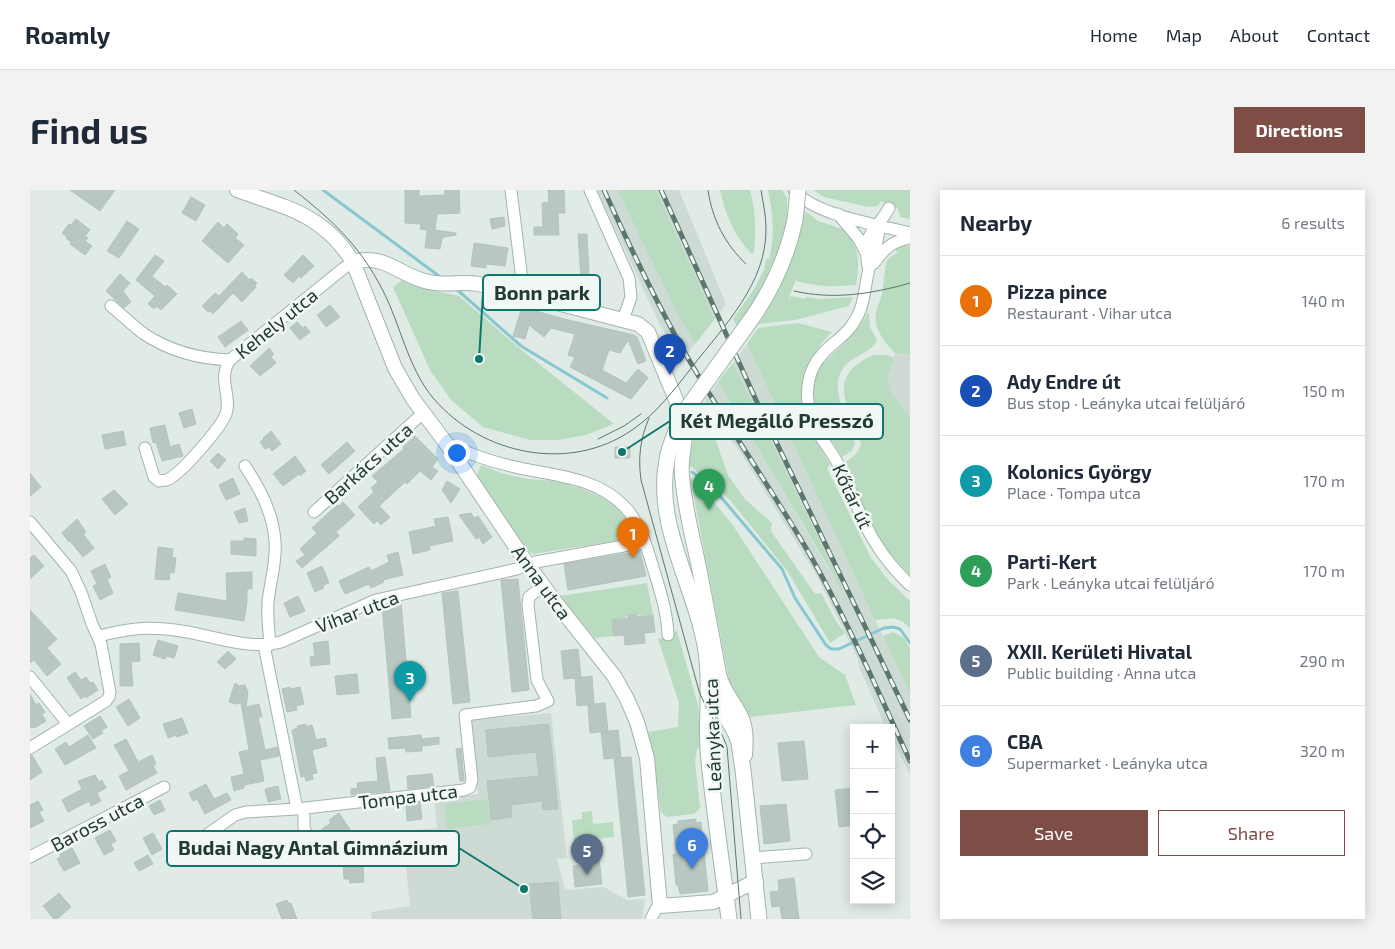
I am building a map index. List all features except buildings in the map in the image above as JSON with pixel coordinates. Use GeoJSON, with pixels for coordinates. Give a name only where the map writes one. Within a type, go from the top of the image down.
{"type":"FeatureCollection","features":[{"type":"Feature","properties":{"kind":"main road"},"geometry":{"type":"LineString","coordinates":[[708,669],[706,649],[699,620],[674,543],[665,496],[667,459],[676,431],[688,407],[750,322],[775,281],[790,242],[795,220],[798,190]]}},
{"type":"Feature","properties":{"kind":"main road","name":"Leányka utca"},"geometry":{"type":"LineString","coordinates":[[708,669],[716,699],[736,734],[743,770],[759,919]]}},
{"type":"Feature","properties":{"kind":"main road","name":"Leányka utca"},"geometry":{"type":"LineString","coordinates":[[708,669],[708,747],[729,919]]}},
{"type":"Feature","properties":{"kind":"street","name":"Anna utca"},"geometry":{"type":"LineString","coordinates":[[237,190],[280,204],[306,216],[330,233],[346,250],[353,262],[396,368],[413,399],[446,443],[543,586],[614,676],[637,722],[647,758],[660,906]]}},
{"type":"Feature","properties":{"kind":"street"},"geometry":{"type":"LineString","coordinates":[[511,190],[524,296]]}},
{"type":"Feature","properties":{"kind":"street"},"geometry":{"type":"LineString","coordinates":[[590,190],[629,278],[631,297],[623,320]]}},
{"type":"Feature","properties":{"kind":"street"},"geometry":{"type":"LineString","coordinates":[[794,190],[806,201],[820,209],[910,233]]}},
{"type":"Feature","properties":{"kind":"street"},"geometry":{"type":"LineString","coordinates":[[878,225],[889,208]]}},
{"type":"Feature","properties":{"kind":"street","name":"Kőtár út"},"geometry":{"type":"LineString","coordinates":[[838,214],[859,239],[866,251]]}},
{"type":"Feature","properties":{"kind":"street","name":"Kőtár út"},"geometry":{"type":"LineString","coordinates":[[878,225],[870,233],[866,251],[868,270],[866,293],[858,316],[848,330],[829,345],[812,369],[808,383],[808,407],[815,428],[838,462],[873,540],[894,569],[910,585]]}},
{"type":"Feature","properties":{"kind":"street","name":"Kőtár út"},"geometry":{"type":"LineString","coordinates":[[868,270],[878,236],[878,225]]}},
{"type":"Feature","properties":{"kind":"street"},"geometry":{"type":"LineString","coordinates":[[868,270],[884,249],[910,238]]}},
{"type":"Feature","properties":{"kind":"street"},"geometry":{"type":"LineString","coordinates":[[353,262],[366,260],[385,262],[423,281],[441,284],[477,284],[638,324],[648,332],[685,422],[686,435],[681,465],[683,485],[716,648],[719,676],[723,688],[743,720],[746,743],[743,770]]}},
{"type":"Feature","properties":{"kind":"street","name":"Kehely utca"},"geometry":{"type":"LineString","coordinates":[[145,448],[154,477],[159,480],[168,480],[203,448],[226,414],[228,401],[224,375],[230,360],[353,262]]}},
{"type":"Feature","properties":{"kind":"street"},"geometry":{"type":"LineString","coordinates":[[111,306],[142,333],[162,344],[204,358],[230,360]]}},
{"type":"Feature","properties":{"kind":"street","name":"Barkács utca"},"geometry":{"type":"LineString","coordinates":[[314,512],[423,413]]}},
{"type":"Feature","properties":{"kind":"street"},"geometry":{"type":"LineString","coordinates":[[446,443],[470,454],[508,466],[543,471],[576,479],[594,485],[610,494],[625,507],[634,519],[645,542],[662,597],[668,635]]}},
{"type":"Feature","properties":{"kind":"street"},"geometry":{"type":"LineString","coordinates":[[244,466],[265,501],[275,539],[276,551],[268,613],[267,645],[304,827],[312,849]]}},
{"type":"Feature","properties":{"kind":"street"},"geometry":{"type":"LineString","coordinates":[[30,522],[71,571],[81,592],[92,624],[99,636],[110,692],[106,701],[30,748]]}},
{"type":"Feature","properties":{"kind":"street","name":"Vihar utca"},"geometry":{"type":"LineString","coordinates":[[267,645],[281,642],[376,600],[517,569],[536,562],[645,542]]}},
{"type":"Feature","properties":{"kind":"street","name":"Tompa utca"},"geometry":{"type":"LineString","coordinates":[[188,848],[235,815],[246,812],[464,790],[470,787],[472,780],[465,715],[536,706],[548,701],[537,680],[528,605],[529,597],[543,586]]}},
{"type":"Feature","properties":{"kind":"street"},"geometry":{"type":"LineString","coordinates":[[99,636],[127,629],[157,628],[267,645]]}},
{"type":"Feature","properties":{"kind":"street"},"geometry":{"type":"LineString","coordinates":[[30,677],[68,724]]}},
{"type":"Feature","properties":{"kind":"street","name":"Baross utca"},"geometry":{"type":"LineString","coordinates":[[30,857],[164,786]]}},
{"type":"Feature","properties":{"kind":"street"},"geometry":{"type":"LineString","coordinates":[[753,858],[806,854]]}},
{"type":"Feature","properties":{"kind":"street"},"geometry":{"type":"LineString","coordinates":[[651,919],[656,909],[660,906],[706,904],[756,881]]}},
{"type":"Feature","properties":{"kind":"shaded area"},"geometry":{"type":"Polygon","coordinates":[[[597,190],[617,190],[678,315],[695,344],[682,360],[660,325],[597,190]]]}},
{"type":"Feature","properties":{"kind":"shaded area"},"geometry":{"type":"Polygon","coordinates":[[[656,190],[679,190],[726,304],[715,319],[656,190]]]}},
{"type":"Feature","properties":{"kind":"shaded area"},"geometry":{"type":"Polygon","coordinates":[[[747,344],[910,694],[910,775],[895,744],[895,724],[884,724],[860,669],[858,659],[817,576],[737,447],[705,400],[718,382],[847,600],[833,567],[733,363],[747,344]]]}},
{"type":"Feature","properties":{"kind":"shaded area"},"geometry":{"type":"Polygon","coordinates":[[[895,353],[910,354],[910,416],[891,393],[888,377],[895,353]]]}},
{"type":"Feature","properties":{"kind":"shaded area"},"geometry":{"type":"Polygon","coordinates":[[[551,713],[567,858],[557,859],[565,890],[604,887],[627,900],[645,899],[642,919],[372,919],[371,912],[410,906],[402,831],[437,828],[434,798],[478,794],[470,720],[551,713]]]}},
{"type":"Feature","properties":{"kind":"green space"},"geometry":{"type":"Polygon","coordinates":[[[617,190],[656,190],[715,319],[695,344],[678,315],[617,190]]]}},
{"type":"Feature","properties":{"kind":"green space"},"geometry":{"type":"Polygon","coordinates":[[[720,190],[750,190],[755,221],[754,252],[752,254],[740,240],[731,224],[720,190]]]}},
{"type":"Feature","properties":{"kind":"green space"},"geometry":{"type":"Polygon","coordinates":[[[768,190],[782,190],[787,198],[788,214],[774,268],[756,301],[737,326],[733,319],[754,289],[764,270],[766,259],[769,259],[773,224],[768,190]]]}},
{"type":"Feature","properties":{"kind":"green space"},"geometry":{"type":"Polygon","coordinates":[[[813,190],[910,190],[910,219],[900,217],[898,209],[881,201],[877,206],[868,207],[824,197],[813,190]]]}},
{"type":"Feature","properties":{"kind":"green space"},"geometry":{"type":"Polygon","coordinates":[[[805,211],[818,221],[842,229],[854,239],[852,241],[857,252],[858,263],[856,285],[819,285],[796,281],[796,279],[788,300],[791,296],[805,299],[806,297],[820,299],[853,297],[849,306],[795,320],[757,324],[771,303],[790,264],[805,211]]]}},
{"type":"Feature","properties":{"kind":"green space"},"geometry":{"type":"Polygon","coordinates":[[[900,245],[910,246],[910,354],[895,353],[887,345],[876,325],[877,309],[882,294],[886,263],[889,258],[897,253],[895,247],[900,245]]]}},
{"type":"Feature","properties":{"kind":"green space"},"geometry":{"type":"Polygon","coordinates":[[[405,278],[430,290],[459,296],[518,347],[614,424],[586,435],[559,440],[530,440],[483,427],[451,400],[430,370],[393,287],[405,278]]]}},
{"type":"Feature","properties":{"kind":"green space"},"geometry":{"type":"Polygon","coordinates":[[[868,312],[870,327],[877,340],[870,349],[844,367],[839,377],[839,399],[855,443],[852,451],[842,457],[819,421],[814,402],[814,382],[820,366],[846,342],[859,327],[868,312]]]}},
{"type":"Feature","properties":{"kind":"green space"},"geometry":{"type":"Polygon","coordinates":[[[798,323],[832,332],[815,352],[807,367],[803,393],[805,416],[830,464],[827,468],[871,558],[890,582],[910,601],[910,629],[899,620],[875,620],[747,344],[758,328],[798,323]]]}},
{"type":"Feature","properties":{"kind":"green space"},"geometry":{"type":"Polygon","coordinates":[[[873,355],[886,355],[894,358],[888,377],[891,393],[910,416],[910,576],[884,546],[870,522],[845,462],[856,454],[861,443],[846,405],[845,383],[849,373],[858,364],[873,355]]]}},
{"type":"Feature","properties":{"kind":"green space"},"geometry":{"type":"Polygon","coordinates":[[[733,363],[833,567],[850,607],[718,382],[733,363]]]}},
{"type":"Feature","properties":{"kind":"green space"},"geometry":{"type":"Polygon","coordinates":[[[703,404],[728,475],[745,499],[772,523],[771,531],[815,594],[821,593],[837,623],[845,633],[830,643],[788,572],[730,500],[689,465],[689,455],[694,439],[692,422],[703,404]]]}},
{"type":"Feature","properties":{"kind":"green space"},"geometry":{"type":"Polygon","coordinates":[[[481,465],[504,474],[528,479],[556,481],[601,497],[620,510],[633,528],[633,534],[628,539],[533,554],[527,550],[477,476],[481,465]]]}},
{"type":"Feature","properties":{"kind":"green space"},"geometry":{"type":"Polygon","coordinates":[[[690,477],[709,496],[732,524],[819,657],[845,675],[856,705],[750,717],[732,689],[729,680],[690,477]]]}},
{"type":"Feature","properties":{"kind":"green space"},"geometry":{"type":"Polygon","coordinates":[[[647,583],[653,615],[641,616],[636,614],[612,620],[614,636],[595,638],[560,596],[647,583]]]}},
{"type":"Feature","properties":{"kind":"green space"},"geometry":{"type":"Polygon","coordinates":[[[677,631],[698,705],[702,747],[697,749],[695,761],[700,808],[694,814],[667,817],[661,812],[654,755],[648,732],[678,727],[679,703],[658,639],[669,636],[669,633],[677,631]]]}},
{"type":"Feature","properties":{"kind":"green space"},"geometry":{"type":"Polygon","coordinates":[[[893,632],[904,638],[910,649],[910,694],[883,636],[893,632]]]}},
{"type":"Feature","properties":{"kind":"green space"},"geometry":{"type":"Polygon","coordinates":[[[487,799],[490,824],[447,829],[444,804],[487,799]]]}},
{"type":"Feature","properties":{"kind":"green space"},"geometry":{"type":"Polygon","coordinates":[[[592,811],[593,824],[613,822],[614,837],[594,839],[595,850],[575,851],[572,820],[582,819],[582,812],[592,811]]]}},
{"type":"Feature","properties":{"kind":"waterway"},"geometry":{"type":"LineString","coordinates":[[323,190],[443,279]]}},
{"type":"Feature","properties":{"kind":"waterway"},"geometry":{"type":"LineString","coordinates":[[454,287],[521,346],[607,398]]}},
{"type":"Feature","properties":{"kind":"waterway"},"geometry":{"type":"LineString","coordinates":[[692,472],[714,489],[782,569],[795,598],[826,645],[831,649],[839,649],[884,628],[893,627],[900,629],[910,643]]}},
{"type":"Feature","properties":{"kind":"tram line"},"geometry":{"type":"LineString","coordinates":[[294,190],[348,238],[369,266],[387,299],[413,364],[434,399],[454,418],[476,434],[501,445],[528,452],[555,454],[582,451],[608,443],[632,430],[665,401],[730,320],[751,285],[759,267],[764,248],[766,228],[761,190]]}},
{"type":"Feature","properties":{"kind":"tram line"},"geometry":{"type":"LineString","coordinates":[[708,190],[716,221],[732,248],[746,264]]}},
{"type":"Feature","properties":{"kind":"tram line"},"geometry":{"type":"LineString","coordinates":[[794,291],[823,295],[852,295],[910,283]]}},
{"type":"Feature","properties":{"kind":"tram line"},"geometry":{"type":"LineString","coordinates":[[598,439],[624,426],[641,414]]}},
{"type":"Feature","properties":{"kind":"tram line"},"geometry":{"type":"LineString","coordinates":[[649,418],[640,449],[641,480],[699,691],[727,747],[741,919]]}},
{"type":"Feature","properties":{"kind":"railway"},"geometry":{"type":"LineString","coordinates":[[604,190],[663,313],[685,353],[823,578],[862,656],[910,761]]}},
{"type":"Feature","properties":{"kind":"railway"},"geometry":{"type":"LineString","coordinates":[[661,190],[756,400],[910,720]]}},
{"type":"Feature","properties":{"kind":"place","name":"Bonn park"},"geometry":{"type":"Point","coordinates":[479,359]}},
{"type":"Feature","properties":{"kind":"place","name":"Ady Endre út"},"geometry":{"type":"Point","coordinates":[670,375]}},
{"type":"Feature","properties":{"kind":"place","name":"Két Megálló Presszó"},"geometry":{"type":"Point","coordinates":[622,452]}},
{"type":"Feature","properties":{"kind":"place","name":"Parti-Kert"},"geometry":{"type":"Point","coordinates":[709,510]}},
{"type":"Feature","properties":{"kind":"place","name":"Pizza pince"},"geometry":{"type":"Point","coordinates":[633,558]}},
{"type":"Feature","properties":{"kind":"place","name":"Kolonics György"},"geometry":{"type":"Point","coordinates":[410,702]}},
{"type":"Feature","properties":{"kind":"place","name":"CBA"},"geometry":{"type":"Point","coordinates":[692,869]}},
{"type":"Feature","properties":{"kind":"place","name":"XXII. Kerületi Hivatal"},"geometry":{"type":"Point","coordinates":[587,875]}},
{"type":"Feature","properties":{"kind":"place","name":"Budai Nagy Antal Gimnázium"},"geometry":{"type":"Point","coordinates":[524,889]}}]}
